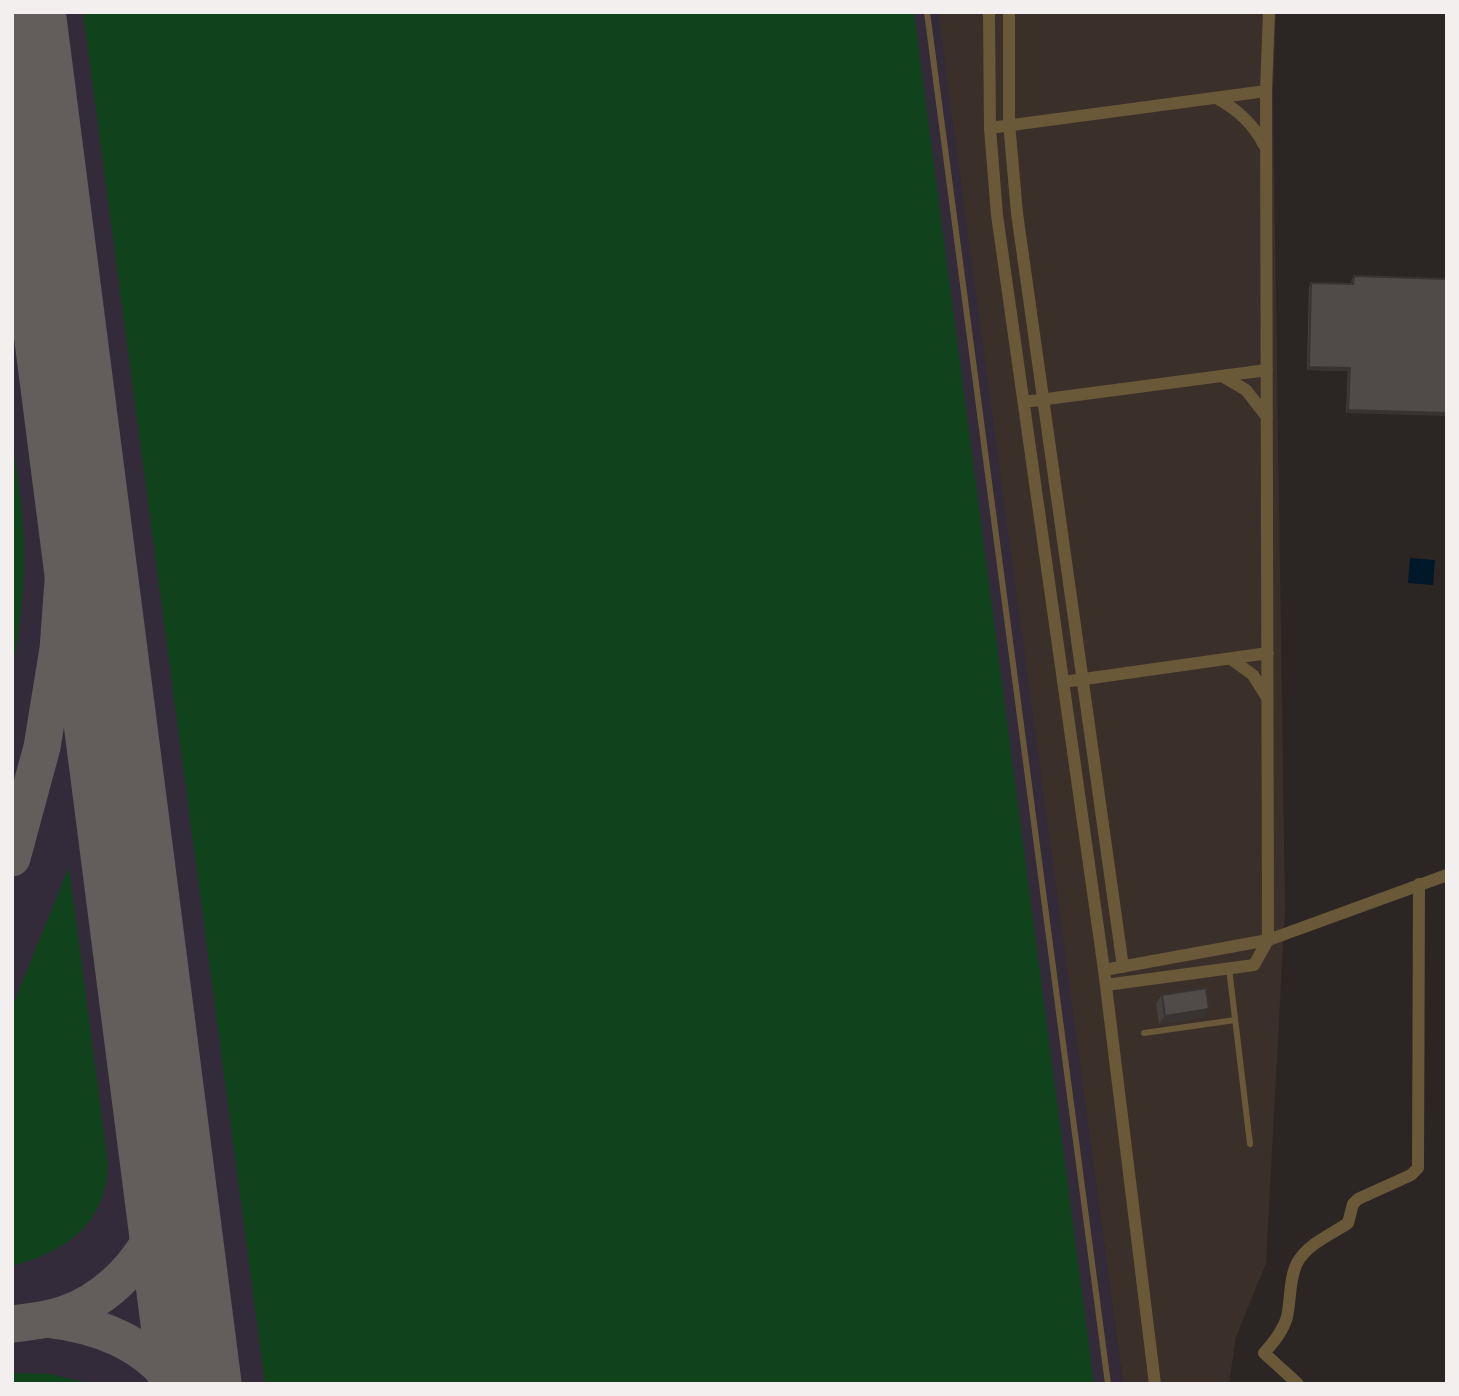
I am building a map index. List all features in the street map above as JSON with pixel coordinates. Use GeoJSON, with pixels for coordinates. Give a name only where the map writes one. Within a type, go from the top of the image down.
{"type":"FeatureCollection","features":[{"type":"Feature","properties":{"kind":"street"},"geometry":{"type":"LineString","coordinates":[[989,12],[990,128],[997,215],[1104,970],[1156,1384]]}},
{"type":"Feature","properties":{"kind":"street"},"geometry":{"type":"LineString","coordinates":[[1009,12],[1009,125],[1017,213],[1123,967]]}},
{"type":"Feature","properties":{"kind":"street"},"geometry":{"type":"LineString","coordinates":[[1105,985],[1254,965],[1268,940],[1266,91],[1269,12]]}},
{"type":"Feature","properties":{"kind":"street"},"geometry":{"type":"LineString","coordinates":[[990,128],[1266,91]]}},
{"type":"Feature","properties":{"kind":"street"},"geometry":{"type":"LineString","coordinates":[[1215,98],[1234,108],[1247,120],[1266,149]]}},
{"type":"Feature","properties":{"kind":"street"},"geometry":{"type":"LineString","coordinates":[[1024,402],[1267,370]]}},
{"type":"Feature","properties":{"kind":"street"},"geometry":{"type":"LineString","coordinates":[[1222,376],[1246,390],[1267,417]]}},
{"type":"Feature","properties":{"kind":"street"},"geometry":{"type":"LineString","coordinates":[[1063,681],[1268,653]]}},
{"type":"Feature","properties":{"kind":"street"},"geometry":{"type":"LineString","coordinates":[[1231,659],[1253,675],[1268,701]]}},
{"type":"Feature","properties":{"kind":"street"},"geometry":{"type":"LineString","coordinates":[[1104,970],[1268,940],[1447,875]]}},
{"type":"Feature","properties":{"kind":"street"},"geometry":{"type":"LineString","coordinates":[[1298,1384],[1264,1353],[1279,1335],[1287,1318],[1292,1278],[1297,1263],[1311,1248],[1348,1223],[1353,1204],[1358,1199],[1411,1175],[1418,1168],[1419,884]]}},
{"type":"Feature","properties":{"kind":"lane"},"geometry":{"type":"LineString","coordinates":[[927,12],[1108,1384]]}},
{"type":"Feature","properties":{"kind":"lane"},"geometry":{"type":"LineString","coordinates":[[1229,968],[1250,1143]]}},
{"type":"Feature","properties":{"kind":"lane"},"geometry":{"type":"LineString","coordinates":[[1144,1033],[1235,1020]]}},
{"type":"Feature","properties":{"kind":"shaded area"},"geometry":{"type":"Polygon","coordinates":[[[12,12],[939,12],[1123,1384],[12,1384],[12,12]]]}},
{"type":"Feature","properties":{"kind":"shaded area"},"geometry":{"type":"Polygon","coordinates":[[[938,12],[1276,12],[1273,92],[1285,908],[1266,1263],[1236,1337],[1229,1384],[1123,1384],[938,12]]]}},
{"type":"Feature","properties":{"kind":"green space"},"geometry":{"type":"Polygon","coordinates":[[[83,12],[914,12],[1094,1384],[265,1384],[83,12]]]}},
{"type":"Feature","properties":{"kind":"green space"},"geometry":{"type":"Polygon","coordinates":[[[12,438],[22,514],[24,580],[12,671],[12,438]]]}},
{"type":"Feature","properties":{"kind":"green space"},"geometry":{"type":"Polygon","coordinates":[[[69,867],[108,1164],[106,1185],[91,1219],[79,1232],[50,1253],[12,1266],[12,1007],[69,867]]]}},
{"type":"Feature","properties":{"kind":"green space"},"geometry":{"type":"Polygon","coordinates":[[[12,1373],[50,1374],[93,1384],[12,1384],[12,1373]]]}},
{"type":"Feature","properties":{"kind":"water"},"geometry":{"type":"Polygon","coordinates":[[[1410,558],[1435,560],[1433,585],[1408,583],[1410,558]]]}},
{"type":"Feature","properties":{"kind":"building"},"geometry":{"type":"Polygon","coordinates":[[[1354,276],[1447,279],[1447,413],[1348,410],[1350,368],[1309,367],[1311,283],[1353,284],[1354,276]]]}},
{"type":"Feature","properties":{"kind":"building"},"geometry":{"type":"Polygon","coordinates":[[[1206,988],[1209,1009],[1165,1016],[1162,995],[1206,988]]]}},
{"type":"Feature","properties":{"kind":"taxiway"},"geometry":{"type":"LineString","coordinates":[[12,858],[42,747],[58,649],[65,554],[62,437],[66,375]]}},
{"type":"Feature","properties":{"kind":"taxiway"},"geometry":{"type":"LineString","coordinates":[[12,1324],[65,1314],[84,1306],[118,1281],[145,1249],[155,1230],[166,1191],[167,1164]]}},
{"type":"Feature","properties":{"kind":"taxiway"},"geometry":{"type":"LineString","coordinates":[[47,1319],[84,1326],[119,1338],[149,1357],[176,1384]]}},
{"type":"Feature","properties":{"kind":"runway"},"geometry":{"type":"LineString","coordinates":[[19,12],[195,1384]]}}]}
